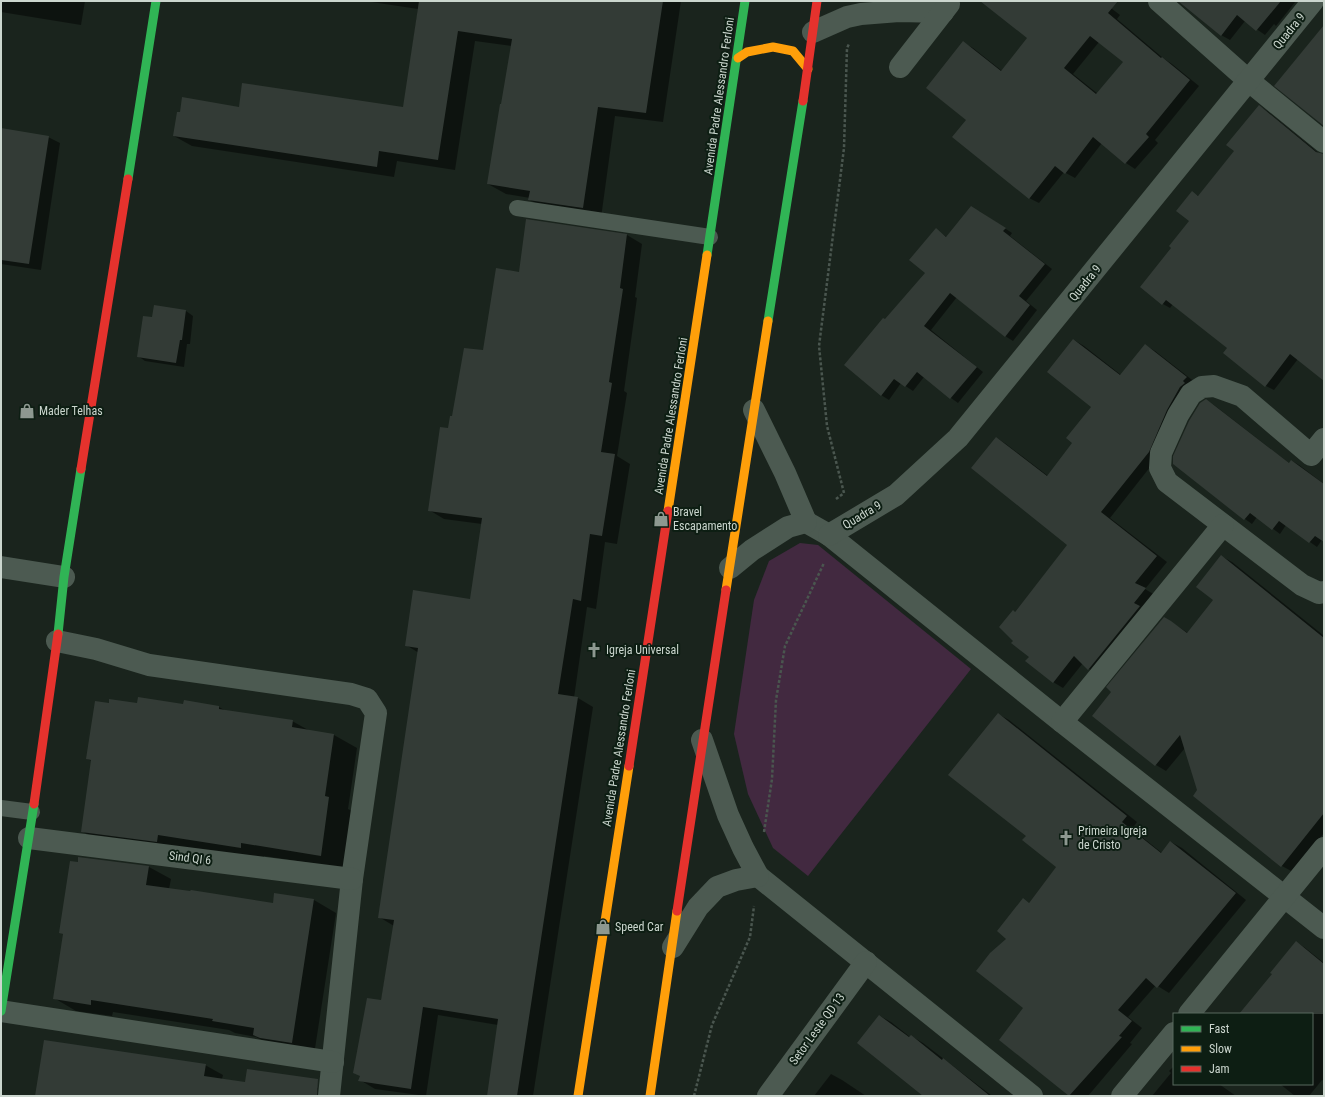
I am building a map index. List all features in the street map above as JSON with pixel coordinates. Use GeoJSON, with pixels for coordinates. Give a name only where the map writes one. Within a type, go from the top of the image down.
{"type":"FeatureCollection","features":[{"type":"Feature","properties":{"kind":"main road"},"geometry":{"type":"LineString","coordinates":[[1,1011],[57,641],[64,577],[156,1]]}},
{"type":"Feature","properties":{"kind":"main road","name":"Avenida Padre Alessandro Ferloni"},"geometry":{"type":"LineString","coordinates":[[578,1096],[738,58],[745,1]]}},
{"type":"Feature","properties":{"kind":"main road"},"geometry":{"type":"LineString","coordinates":[[650,1096],[673,947],[702,740],[808,69],[817,1]]}},
{"type":"Feature","properties":{"kind":"main road"},"geometry":{"type":"LineString","coordinates":[[738,58],[747,52],[773,47],[793,51],[808,69]]}},
{"type":"Feature","properties":{"kind":"street"},"geometry":{"type":"LineString","coordinates":[[1159,1],[1249,81],[1324,142]]}},
{"type":"Feature","properties":{"kind":"street","name":"Quadra 9"},"geometry":{"type":"LineString","coordinates":[[829,535],[896,495],[958,438],[1313,1]]}},
{"type":"Feature","properties":{"kind":"street"},"geometry":{"type":"LineString","coordinates":[[813,32],[847,17],[860,14],[947,7]]}},
{"type":"Feature","properties":{"kind":"street"},"geometry":{"type":"LineString","coordinates":[[900,67],[947,7]]}},
{"type":"Feature","properties":{"kind":"street"},"geometry":{"type":"LineString","coordinates":[[1320,453],[1242,396],[1214,386],[1202,387],[1191,394],[1178,414],[1161,452],[1160,468],[1167,482],[1302,586],[1319,593],[1324,592]]}},
{"type":"Feature","properties":{"kind":"street"},"geometry":{"type":"LineString","coordinates":[[754,410],[785,473],[806,522],[829,535],[1062,722],[1324,928]]}},
{"type":"Feature","properties":{"kind":"street"},"geometry":{"type":"LineString","coordinates":[[730,568],[752,550],[788,527],[806,522]]}},
{"type":"Feature","properties":{"kind":"street"},"geometry":{"type":"LineString","coordinates":[[1062,722],[1223,525]]}},
{"type":"Feature","properties":{"kind":"street"},"geometry":{"type":"LineString","coordinates":[[1,567],[64,577]]}},
{"type":"Feature","properties":{"kind":"street"},"geometry":{"type":"LineString","coordinates":[[57,641],[96,649],[149,665],[351,694],[367,699],[376,713],[352,879],[333,1062],[328,1096]]}},
{"type":"Feature","properties":{"kind":"street"},"geometry":{"type":"LineString","coordinates":[[702,740],[728,815],[758,876],[1032,1096]]}},
{"type":"Feature","properties":{"kind":"street","name":"Sind QI 6"},"geometry":{"type":"LineString","coordinates":[[28,838],[352,879]]}},
{"type":"Feature","properties":{"kind":"street"},"geometry":{"type":"LineString","coordinates":[[1190,1013],[1286,897],[1324,848]]}},
{"type":"Feature","properties":{"kind":"street"},"geometry":{"type":"LineString","coordinates":[[673,947],[698,907],[716,887],[736,880],[758,876]]}},
{"type":"Feature","properties":{"kind":"street","name":"Setor Leste QD 13"},"geometry":{"type":"LineString","coordinates":[[768,1096],[866,962]]}},
{"type":"Feature","properties":{"kind":"street"},"geometry":{"type":"LineString","coordinates":[[1,1011],[333,1062]]}},
{"type":"Feature","properties":{"kind":"street"},"geometry":{"type":"LineString","coordinates":[[1122,1096],[1173,1034]]}},
{"type":"Feature","properties":{"kind":"lane"},"geometry":{"type":"LineString","coordinates":[[518,208],[710,237]]}},
{"type":"Feature","properties":{"kind":"lane"},"geometry":{"type":"LineString","coordinates":[[1,808],[32,812]]}},
{"type":"Feature","properties":{"kind":"path"},"geometry":{"type":"LineString","coordinates":[[806,522],[844,493],[827,426],[818,346],[844,148],[847,48],[860,14]]}},
{"type":"Feature","properties":{"kind":"path"},"geometry":{"type":"LineString","coordinates":[[764,838],[772,779],[776,700],[785,646],[826,558]]}},
{"type":"Feature","properties":{"kind":"path"},"geometry":{"type":"LineString","coordinates":[[694,1096],[712,1026],[750,937],[758,876]]}},
{"type":"Feature","properties":{"kind":"shaded area"},"geometry":{"type":"Polygon","coordinates":[[[800,543],[818,545],[971,669],[808,876],[773,848],[748,794],[734,734],[754,600],[769,561],[800,543]]]}},
{"type":"Feature","properties":{"kind":"building"},"geometry":{"type":"Polygon","coordinates":[[[419,1],[663,1],[646,113],[598,107],[583,208],[528,200],[530,191],[487,184],[512,39],[458,31],[438,160],[379,151],[377,167],[173,136],[177,112],[180,112],[182,97],[239,107],[242,83],[403,107],[419,1]]]}},
{"type":"Feature","properties":{"kind":"building"},"geometry":{"type":"Polygon","coordinates":[[[980,1],[1118,1],[1108,13],[1161,58],[1162,57],[1190,80],[1146,134],[1149,137],[1125,164],[1093,137],[1065,174],[1055,166],[1029,199],[952,137],[966,120],[926,88],[963,41],[1001,71],[1027,38],[980,1]],[[1090,36],[1064,68],[1096,94],[1123,62],[1090,36]]]}},
{"type":"Feature","properties":{"kind":"building"},"geometry":{"type":"Polygon","coordinates":[[[1178,1],[1281,1],[1256,31],[1237,15],[1221,36],[1178,1]]]}},
{"type":"Feature","properties":{"kind":"building"},"geometry":{"type":"Polygon","coordinates":[[[1324,25],[1324,126],[1274,86],[1324,25]]]}},
{"type":"Feature","properties":{"kind":"building"},"geometry":{"type":"Polygon","coordinates":[[[1259,105],[1316,152],[1324,154],[1324,381],[1290,354],[1265,387],[1223,353],[1227,348],[1166,300],[1162,305],[1140,287],[1171,248],[1169,246],[1189,221],[1176,211],[1192,191],[1198,196],[1234,151],[1226,145],[1259,105]]]}},
{"type":"Feature","properties":{"kind":"building"},"geometry":{"type":"Polygon","coordinates":[[[1,128],[49,136],[29,264],[1,260],[1,128]]]}},
{"type":"Feature","properties":{"kind":"building"},"geometry":{"type":"Polygon","coordinates":[[[971,206],[1006,228],[1003,231],[1045,264],[1019,296],[1030,305],[1005,337],[950,293],[924,326],[977,367],[950,399],[917,372],[905,387],[894,379],[881,396],[844,365],[883,318],[885,319],[925,273],[909,260],[936,228],[946,237],[971,206]]]}},
{"type":"Feature","properties":{"kind":"building"},"geometry":{"type":"Polygon","coordinates":[[[526,219],[627,234],[620,288],[623,289],[609,382],[612,383],[601,452],[615,454],[602,536],[590,534],[581,601],[573,599],[558,694],[578,697],[517,1096],[487,1096],[498,1019],[423,1007],[411,1089],[358,1081],[360,1076],[353,1073],[367,998],[381,1000],[394,920],[378,918],[418,648],[405,646],[413,590],[470,599],[482,518],[428,511],[440,427],[448,428],[450,416],[452,416],[464,348],[483,350],[496,268],[519,272],[526,219]]]}},
{"type":"Feature","properties":{"kind":"building"},"geometry":{"type":"Polygon","coordinates":[[[154,305],[186,310],[182,340],[180,340],[176,363],[137,357],[143,316],[152,317],[154,305]]]}},
{"type":"Feature","properties":{"kind":"building"},"geometry":{"type":"Polygon","coordinates":[[[1073,339],[1120,375],[1145,344],[1187,377],[1183,381],[1185,383],[1180,387],[1167,410],[1149,452],[1101,512],[1157,556],[1135,583],[1146,588],[1134,603],[1140,606],[1088,670],[1074,656],[1053,683],[1025,661],[1029,657],[1011,643],[1013,641],[999,627],[1013,610],[1015,612],[1067,545],[971,468],[996,437],[1047,476],[1072,443],[1066,438],[1091,407],[1047,372],[1073,339]]]}},
{"type":"Feature","properties":{"kind":"building"},"geometry":{"type":"Polygon","coordinates":[[[1206,399],[1289,463],[1291,460],[1324,484],[1324,542],[1315,536],[1309,543],[1279,521],[1272,530],[1250,513],[1244,520],[1173,464],[1173,456],[1189,421],[1200,403],[1206,399]]]}},
{"type":"Feature","properties":{"kind":"building"},"geometry":{"type":"Polygon","coordinates":[[[1221,555],[1324,638],[1324,813],[1281,867],[1193,796],[1197,790],[1180,735],[1155,766],[1092,716],[1111,692],[1106,687],[1164,617],[1187,633],[1213,600],[1196,587],[1221,555]]]}},
{"type":"Feature","properties":{"kind":"building"},"geometry":{"type":"Polygon","coordinates":[[[138,697],[183,704],[184,700],[219,706],[219,709],[293,720],[292,727],[334,734],[325,796],[329,797],[321,856],[241,843],[241,848],[158,835],[157,842],[81,832],[91,760],[86,759],[95,701],[109,703],[109,699],[137,703],[138,697]]]}},
{"type":"Feature","properties":{"kind":"building"},"geometry":{"type":"Polygon","coordinates":[[[998,713],[1127,816],[1122,822],[1161,853],[1170,841],[1236,893],[1157,988],[1146,978],[1118,1010],[1132,1021],[1119,1036],[1122,1037],[1069,1096],[999,1040],[1023,1008],[976,971],[990,953],[1006,939],[997,931],[1023,898],[1029,903],[1056,867],[1022,840],[1026,836],[948,775],[998,713]]]}},
{"type":"Feature","properties":{"kind":"building"},"geometry":{"type":"Polygon","coordinates":[[[78,857],[149,866],[146,885],[191,890],[273,903],[274,893],[314,899],[292,1043],[260,1038],[253,1035],[254,1028],[212,1021],[213,1019],[91,1000],[91,1005],[53,999],[63,934],[59,933],[70,861],[78,862],[78,857]]]}},
{"type":"Feature","properties":{"kind":"building"},"geometry":{"type":"Polygon","coordinates":[[[1296,941],[1324,964],[1324,1014],[1240,1013],[1272,974],[1270,973],[1296,941]]]}},
{"type":"Feature","properties":{"kind":"building"},"geometry":{"type":"Polygon","coordinates":[[[879,1015],[909,1037],[911,1035],[942,1060],[943,1058],[990,1096],[923,1096],[857,1043],[879,1015]]]}},
{"type":"Feature","properties":{"kind":"building"},"geometry":{"type":"Polygon","coordinates":[[[44,1040],[206,1064],[204,1076],[245,1082],[247,1069],[318,1079],[317,1096],[35,1096],[44,1040]]]}},
{"type":"Feature","properties":{"kind":"traffic: fast"},"geometry":{"type":"LineString","coordinates":[[128,179],[156,1]]}},
{"type":"Feature","properties":{"kind":"traffic: fast"},"geometry":{"type":"LineString","coordinates":[[707,255],[745,1]]}},
{"type":"Feature","properties":{"kind":"traffic: fast"},"geometry":{"type":"LineString","coordinates":[[768,321],[803,101]]}},
{"type":"Feature","properties":{"kind":"traffic: fast"},"geometry":{"type":"LineString","coordinates":[[58,634],[64,577],[81,469]]}},
{"type":"Feature","properties":{"kind":"traffic: fast"},"geometry":{"type":"LineString","coordinates":[[1,1011],[34,804]]}},
{"type":"Feature","properties":{"kind":"traffic: slow"},"geometry":{"type":"LineString","coordinates":[[738,58],[747,52],[773,47],[793,51],[808,69]]}},
{"type":"Feature","properties":{"kind":"traffic: slow"},"geometry":{"type":"LineString","coordinates":[[668,511],[707,255]]}},
{"type":"Feature","properties":{"kind":"traffic: slow"},"geometry":{"type":"LineString","coordinates":[[726,590],[768,321]]}},
{"type":"Feature","properties":{"kind":"traffic: slow"},"geometry":{"type":"LineString","coordinates":[[578,1096],[629,766]]}},
{"type":"Feature","properties":{"kind":"traffic: slow"},"geometry":{"type":"LineString","coordinates":[[650,1096],[677,911]]}},
{"type":"Feature","properties":{"kind":"traffic: jam"},"geometry":{"type":"LineString","coordinates":[[803,101],[817,1]]}},
{"type":"Feature","properties":{"kind":"traffic: jam"},"geometry":{"type":"LineString","coordinates":[[81,469],[128,179]]}},
{"type":"Feature","properties":{"kind":"traffic: jam"},"geometry":{"type":"LineString","coordinates":[[629,766],[668,511]]}},
{"type":"Feature","properties":{"kind":"traffic: jam"},"geometry":{"type":"LineString","coordinates":[[677,911],[726,590]]}},
{"type":"Feature","properties":{"kind":"traffic: jam"},"geometry":{"type":"LineString","coordinates":[[34,804],[58,634]]}},
{"type":"Feature","properties":{"kind":"place","name":"Mader Telhas"},"geometry":{"type":"Point","coordinates":[27,411]}},
{"type":"Feature","properties":{"kind":"place","name":"Bravel Escapamento"},"geometry":{"type":"Point","coordinates":[661,519]}},
{"type":"Feature","properties":{"kind":"place","name":"Igreja Universal"},"geometry":{"type":"Point","coordinates":[594,650]}},
{"type":"Feature","properties":{"kind":"place","name":"Primeira Igreja de Cristo"},"geometry":{"type":"Point","coordinates":[1066,838]}},
{"type":"Feature","properties":{"kind":"place","name":"Speed Car"},"geometry":{"type":"Point","coordinates":[603,927]}}]}
